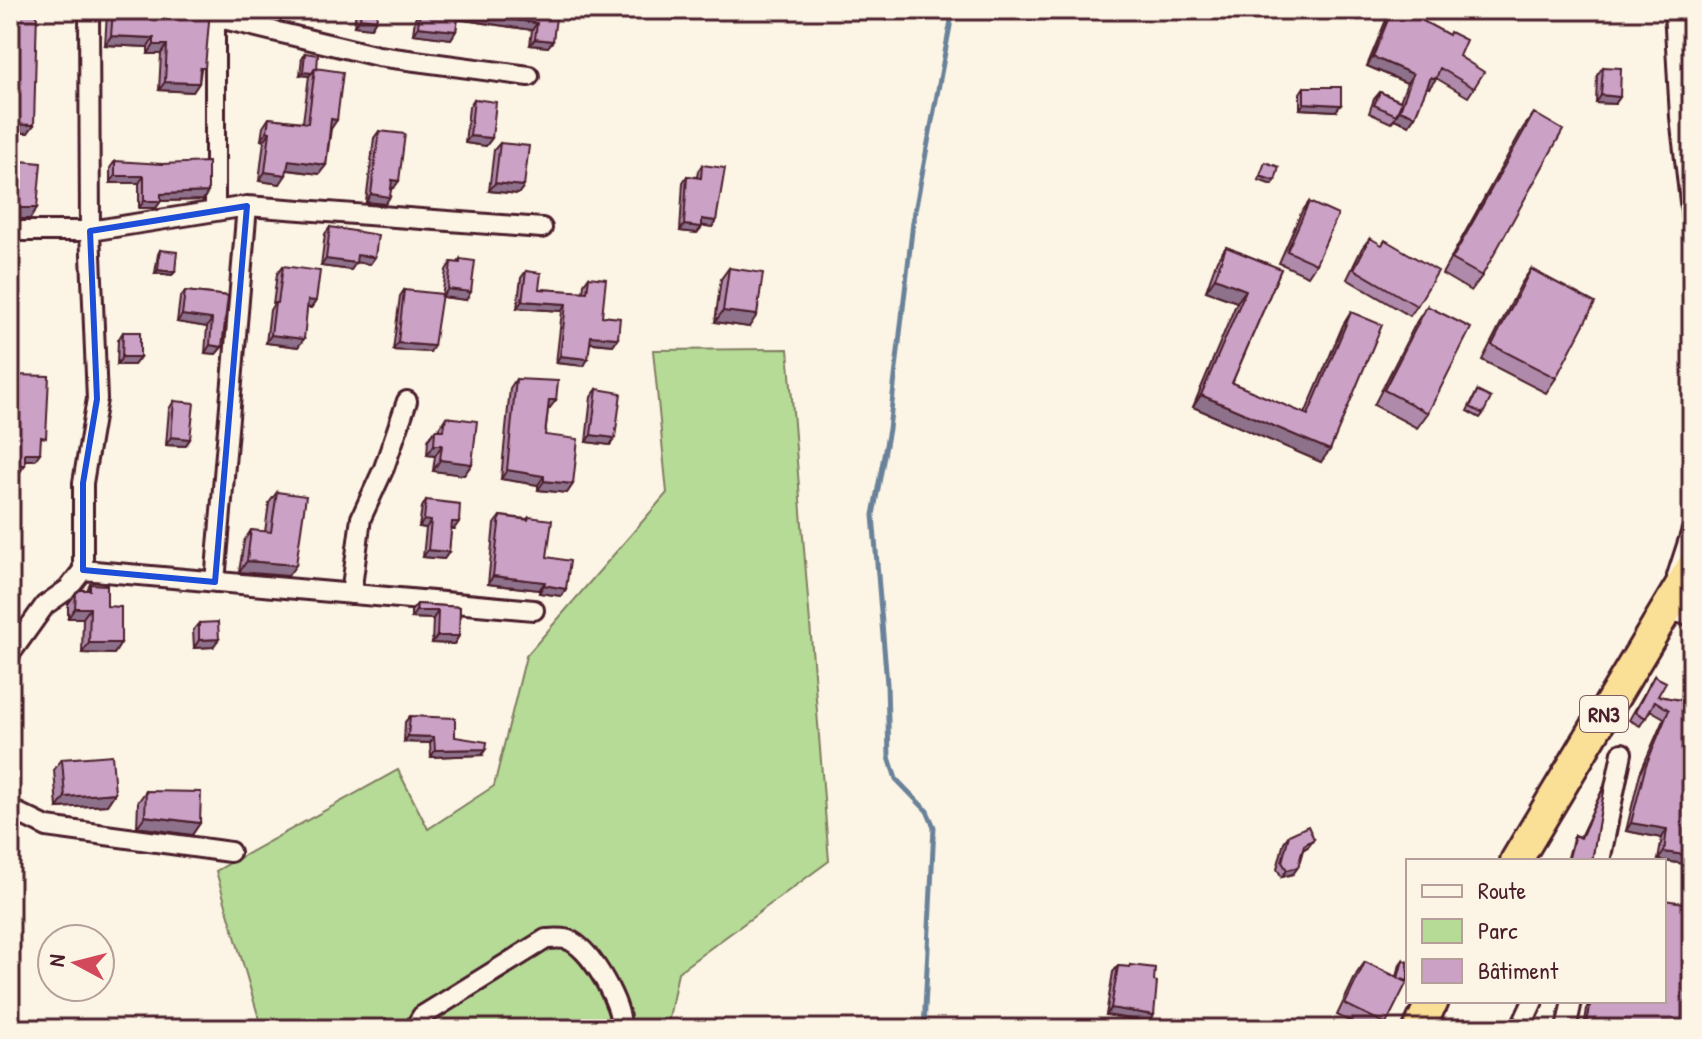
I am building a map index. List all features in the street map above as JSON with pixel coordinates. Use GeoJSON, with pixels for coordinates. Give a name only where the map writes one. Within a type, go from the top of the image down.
{"type":"FeatureCollection","features":[{"type":"Feature","properties":{"kind":"highway","name":"RN3"},"geometry":{"type":"LineString","coordinates":[[1526,855],[1679,613],[1692,567]]}},
{"type":"Feature","properties":{"kind":"highway"},"geometry":{"type":"LineString","coordinates":[[1419,1029],[1431,1003]]}},
{"type":"Feature","properties":{"kind":"street"},"geometry":{"type":"LineString","coordinates":[[10,654],[45,605],[68,589],[83,570],[83,483],[97,399],[90,231],[89,10]]}},
{"type":"Feature","properties":{"kind":"street"},"geometry":{"type":"LineString","coordinates":[[1674,10],[1680,117],[1692,219]]}},
{"type":"Feature","properties":{"kind":"street"},"geometry":{"type":"LineString","coordinates":[[215,210],[215,14],[378,56],[529,76]]}},
{"type":"Feature","properties":{"kind":"street"},"geometry":{"type":"LineString","coordinates":[[10,231],[90,231],[247,206],[542,228]]}},
{"type":"Feature","properties":{"kind":"street"},"geometry":{"type":"LineString","coordinates":[[215,582],[247,206]]}},
{"type":"Feature","properties":{"kind":"street"},"geometry":{"type":"LineString","coordinates":[[351,594],[361,518],[384,468],[407,401]]}},
{"type":"Feature","properties":{"kind":"street"},"geometry":{"type":"LineString","coordinates":[[1679,613],[1692,530]]}},
{"type":"Feature","properties":{"kind":"street"},"geometry":{"type":"LineString","coordinates":[[83,570],[534,610]]}},
{"type":"Feature","properties":{"kind":"street"},"geometry":{"type":"LineString","coordinates":[[1600,859],[1622,753]]}},
{"type":"Feature","properties":{"kind":"street"},"geometry":{"type":"LineString","coordinates":[[10,809],[47,827],[230,852]]}},
{"type":"Feature","properties":{"kind":"street"},"geometry":{"type":"LineString","coordinates":[[414,1029],[422,1016],[546,939],[563,938],[574,943],[610,986],[621,1019],[621,1029]]}},
{"type":"Feature","properties":{"kind":"street"},"geometry":{"type":"LineString","coordinates":[[1520,1029],[1532,1003]]}},
{"type":"Feature","properties":{"kind":"street"},"geometry":{"type":"LineString","coordinates":[[1566,1029],[1572,1003]]}},
{"type":"Feature","properties":{"kind":"highlighted area"},"geometry":{"type":"Polygon","coordinates":[[[247,206],[215,582],[83,570],[83,483],[97,399],[90,231],[247,206]]]}},
{"type":"Feature","properties":{"kind":"green space"},"geometry":{"type":"Polygon","coordinates":[[[788,349],[829,861],[678,972],[667,1029],[262,1029],[216,871],[398,770],[428,829],[494,786],[526,656],[667,493],[653,350],[788,349]]]}},
{"type":"Feature","properties":{"kind":"building"},"geometry":{"type":"Polygon","coordinates":[[[18,10],[37,10],[34,125],[12,124],[18,10]]]}},
{"type":"Feature","properties":{"kind":"building"},"geometry":{"type":"Polygon","coordinates":[[[113,10],[210,10],[205,68],[200,68],[199,83],[165,82],[167,45],[154,45],[154,38],[111,36],[113,10]]]}},
{"type":"Feature","properties":{"kind":"building"},"geometry":{"type":"Polygon","coordinates":[[[361,10],[378,10],[376,20],[360,18],[361,10]]]}},
{"type":"Feature","properties":{"kind":"building"},"geometry":{"type":"Polygon","coordinates":[[[461,10],[557,10],[553,41],[535,39],[537,23],[461,10]]]}},
{"type":"Feature","properties":{"kind":"building"},"geometry":{"type":"Polygon","coordinates":[[[1392,10],[1403,10],[1449,35],[1450,32],[1466,40],[1459,56],[1484,72],[1474,88],[1440,68],[1436,79],[1431,77],[1415,116],[1400,110],[1413,74],[1373,57],[1392,10]]]}},
{"type":"Feature","properties":{"kind":"building"},"geometry":{"type":"Polygon","coordinates":[[[420,11],[458,16],[456,31],[418,27],[420,11]]]}},
{"type":"Feature","properties":{"kind":"building"},"geometry":{"type":"Polygon","coordinates":[[[305,53],[318,55],[317,69],[312,73],[303,72],[305,53]]]}},
{"type":"Feature","properties":{"kind":"building"},"geometry":{"type":"Polygon","coordinates":[[[1603,67],[1621,68],[1620,97],[1601,95],[1603,67]]]}},
{"type":"Feature","properties":{"kind":"building"},"geometry":{"type":"Polygon","coordinates":[[[315,68],[343,72],[337,120],[331,119],[326,165],[289,160],[286,175],[265,172],[269,118],[308,123],[315,68]]]}},
{"type":"Feature","properties":{"kind":"building"},"geometry":{"type":"Polygon","coordinates":[[[1304,87],[1341,87],[1341,105],[1304,103],[1304,87]]]}},
{"type":"Feature","properties":{"kind":"building"},"geometry":{"type":"Polygon","coordinates":[[[1380,92],[1402,102],[1396,115],[1374,105],[1380,92]]]}},
{"type":"Feature","properties":{"kind":"building"},"geometry":{"type":"Polygon","coordinates":[[[474,99],[496,102],[492,138],[470,136],[474,99]]]}},
{"type":"Feature","properties":{"kind":"building"},"geometry":{"type":"Polygon","coordinates":[[[1534,113],[1563,130],[1482,276],[1452,259],[1534,113]]]}},
{"type":"Feature","properties":{"kind":"building"},"geometry":{"type":"Polygon","coordinates":[[[379,131],[405,134],[399,181],[392,180],[390,197],[371,194],[379,131]]]}},
{"type":"Feature","properties":{"kind":"building"},"geometry":{"type":"Polygon","coordinates":[[[500,143],[529,146],[524,186],[495,183],[500,143]]]}},
{"type":"Feature","properties":{"kind":"building"},"geometry":{"type":"Polygon","coordinates":[[[10,160],[41,163],[37,208],[17,208],[10,212],[10,160]]]}},
{"type":"Feature","properties":{"kind":"building"},"geometry":{"type":"Polygon","coordinates":[[[115,161],[162,164],[208,162],[208,192],[161,194],[161,201],[144,201],[144,176],[115,176],[115,161]]]}},
{"type":"Feature","properties":{"kind":"building"},"geometry":{"type":"Polygon","coordinates":[[[1265,162],[1279,167],[1275,181],[1260,176],[1265,162]]]}},
{"type":"Feature","properties":{"kind":"building"},"geometry":{"type":"Polygon","coordinates":[[[702,165],[725,168],[716,221],[702,219],[702,227],[684,225],[687,176],[701,178],[702,165]]]}},
{"type":"Feature","properties":{"kind":"building"},"geometry":{"type":"Polygon","coordinates":[[[1309,202],[1338,215],[1316,264],[1287,251],[1309,202]]]}},
{"type":"Feature","properties":{"kind":"building"},"geometry":{"type":"Polygon","coordinates":[[[330,227],[378,235],[375,257],[357,255],[356,263],[326,259],[330,227]]]}},
{"type":"Feature","properties":{"kind":"building"},"geometry":{"type":"Polygon","coordinates":[[[1370,238],[1382,245],[1385,240],[1438,271],[1417,306],[1354,269],[1370,238]]]}},
{"type":"Feature","properties":{"kind":"building"},"geometry":{"type":"Polygon","coordinates":[[[1226,247],[1281,269],[1232,383],[1308,415],[1351,312],[1382,325],[1330,450],[1201,395],[1246,290],[1215,278],[1226,247]]]}},
{"type":"Feature","properties":{"kind":"building"},"geometry":{"type":"Polygon","coordinates":[[[160,250],[177,252],[175,272],[158,270],[160,250]]]}},
{"type":"Feature","properties":{"kind":"building"},"geometry":{"type":"Polygon","coordinates":[[[460,259],[475,261],[471,292],[448,289],[451,262],[460,263],[460,259]]]}},
{"type":"Feature","properties":{"kind":"building"},"geometry":{"type":"Polygon","coordinates":[[[283,266],[320,271],[316,301],[308,300],[304,339],[271,335],[283,266]]]}},
{"type":"Feature","properties":{"kind":"building"},"geometry":{"type":"Polygon","coordinates":[[[729,268],[763,273],[757,315],[723,311],[729,268]]]}},
{"type":"Feature","properties":{"kind":"building"},"geometry":{"type":"Polygon","coordinates":[[[1531,269],[1595,303],[1556,378],[1492,345],[1531,269]]]}},
{"type":"Feature","properties":{"kind":"building"},"geometry":{"type":"Polygon","coordinates":[[[526,271],[541,273],[539,289],[587,292],[589,277],[606,279],[602,316],[620,318],[618,338],[591,336],[588,359],[560,356],[566,304],[522,301],[526,271]]]}},
{"type":"Feature","properties":{"kind":"building"},"geometry":{"type":"Polygon","coordinates":[[[404,290],[442,294],[434,346],[398,343],[404,290]]]}},
{"type":"Feature","properties":{"kind":"building"},"geometry":{"type":"Polygon","coordinates":[[[185,291],[228,296],[222,347],[210,345],[212,319],[182,315],[185,291]]]}},
{"type":"Feature","properties":{"kind":"building"},"geometry":{"type":"Polygon","coordinates":[[[1427,306],[1471,328],[1428,413],[1384,390],[1427,306]]]}},
{"type":"Feature","properties":{"kind":"building"},"geometry":{"type":"Polygon","coordinates":[[[123,332],[140,332],[140,357],[122,357],[123,332]]]}},
{"type":"Feature","properties":{"kind":"building"},"geometry":{"type":"Polygon","coordinates":[[[10,340],[15,340],[15,375],[49,376],[46,438],[41,437],[40,453],[25,453],[25,465],[10,465],[10,340]]]}},
{"type":"Feature","properties":{"kind":"building"},"geometry":{"type":"Polygon","coordinates":[[[516,379],[558,381],[556,400],[549,400],[545,435],[578,439],[573,484],[544,481],[544,476],[507,470],[516,379]]]}},
{"type":"Feature","properties":{"kind":"building"},"geometry":{"type":"Polygon","coordinates":[[[597,389],[621,393],[615,438],[591,435],[597,389]]]}},
{"type":"Feature","properties":{"kind":"building"},"geometry":{"type":"Polygon","coordinates":[[[1477,391],[1491,398],[1483,414],[1470,407],[1477,391]]]}},
{"type":"Feature","properties":{"kind":"building"},"geometry":{"type":"Polygon","coordinates":[[[174,401],[194,403],[190,439],[171,437],[174,401]]]}},
{"type":"Feature","properties":{"kind":"building"},"geometry":{"type":"Polygon","coordinates":[[[446,417],[477,421],[472,464],[440,460],[442,445],[434,445],[435,430],[444,430],[446,417]]]}},
{"type":"Feature","properties":{"kind":"building"},"geometry":{"type":"Polygon","coordinates":[[[277,492],[306,496],[296,565],[247,561],[251,530],[271,532],[277,492]]]}},
{"type":"Feature","properties":{"kind":"building"},"geometry":{"type":"Polygon","coordinates":[[[426,500],[460,504],[459,522],[452,522],[449,552],[428,550],[431,521],[424,520],[426,500]]]}},
{"type":"Feature","properties":{"kind":"building"},"geometry":{"type":"Polygon","coordinates":[[[500,516],[552,520],[547,557],[570,561],[566,589],[544,585],[545,582],[493,576],[500,516]]]}},
{"type":"Feature","properties":{"kind":"building"},"geometry":{"type":"Polygon","coordinates":[[[90,584],[107,585],[107,606],[121,607],[121,643],[89,643],[90,608],[75,608],[76,593],[90,590],[90,584]]]}},
{"type":"Feature","properties":{"kind":"building"},"geometry":{"type":"Polygon","coordinates":[[[417,604],[460,607],[459,636],[437,636],[438,611],[416,611],[417,604]]]}},
{"type":"Feature","properties":{"kind":"building"},"geometry":{"type":"Polygon","coordinates":[[[218,622],[219,639],[199,640],[199,623],[218,622]]]}},
{"type":"Feature","properties":{"kind":"building"},"geometry":{"type":"Polygon","coordinates":[[[1654,676],[1666,682],[1658,696],[1692,702],[1692,772],[1688,772],[1683,802],[1692,803],[1692,856],[1664,852],[1667,829],[1631,823],[1646,765],[1669,710],[1655,701],[1646,718],[1635,712],[1654,676]]]}},
{"type":"Feature","properties":{"kind":"building"},"geometry":{"type":"Polygon","coordinates":[[[410,716],[455,718],[455,737],[487,742],[486,749],[435,750],[434,737],[408,736],[410,716]]]}},
{"type":"Feature","properties":{"kind":"building"},"geometry":{"type":"Polygon","coordinates":[[[112,755],[115,793],[65,797],[62,759],[112,755]]]}},
{"type":"Feature","properties":{"kind":"building"},"geometry":{"type":"Polygon","coordinates":[[[1605,784],[1592,859],[1569,859],[1575,835],[1581,838],[1605,784]]]}},
{"type":"Feature","properties":{"kind":"building"},"geometry":{"type":"Polygon","coordinates":[[[146,791],[201,792],[200,823],[145,816],[146,791]]]}},
{"type":"Feature","properties":{"kind":"building"},"geometry":{"type":"Polygon","coordinates":[[[1308,826],[1314,839],[1304,845],[1298,867],[1287,870],[1282,862],[1289,835],[1308,826]]]}},
{"type":"Feature","properties":{"kind":"building"},"geometry":{"type":"Polygon","coordinates":[[[1666,900],[1692,904],[1692,996],[1685,1029],[1586,1029],[1591,1003],[1666,1003],[1666,900]]]}},
{"type":"Feature","properties":{"kind":"building"},"geometry":{"type":"Polygon","coordinates":[[[1403,960],[1406,961],[1406,980],[1398,978],[1403,960]]]}},
{"type":"Feature","properties":{"kind":"building"},"geometry":{"type":"Polygon","coordinates":[[[1365,962],[1406,982],[1386,1024],[1345,1004],[1365,962]]]}},
{"type":"Feature","properties":{"kind":"building"},"geometry":{"type":"Polygon","coordinates":[[[1118,966],[1155,968],[1154,1015],[1111,1008],[1118,966]]]}},
{"type":"Feature","properties":{"kind":"waterway"},"geometry":{"type":"LineString","coordinates":[[924,1029],[934,827],[927,811],[896,779],[889,757],[887,684],[873,515],[889,429],[913,222],[953,10]]}}]}
